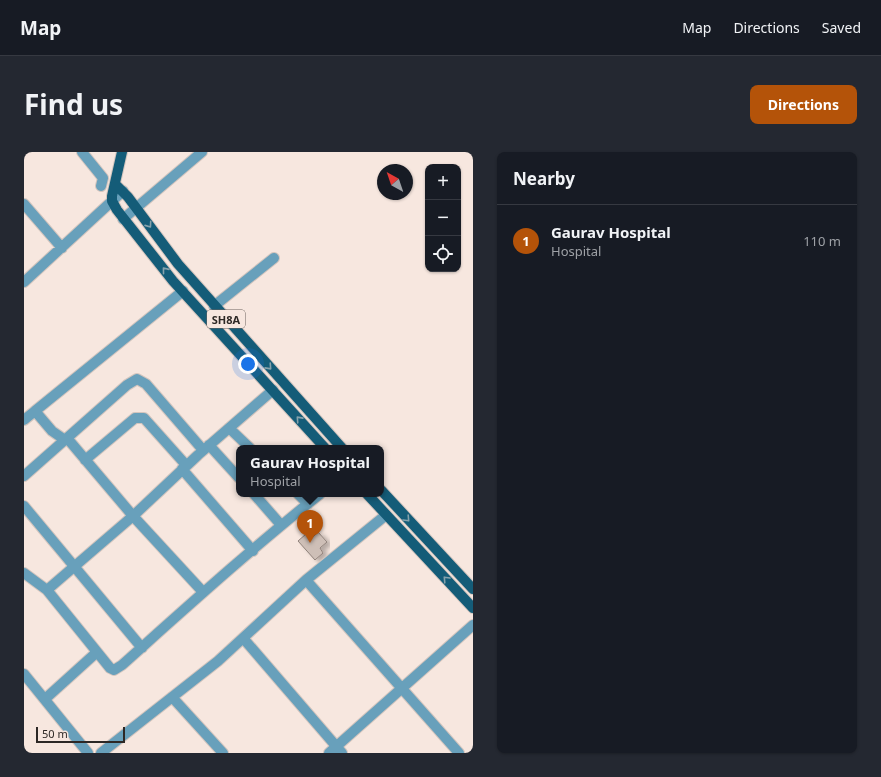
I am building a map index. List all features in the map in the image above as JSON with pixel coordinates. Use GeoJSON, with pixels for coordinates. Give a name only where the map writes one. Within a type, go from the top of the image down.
{"type":"FeatureCollection","features":[{"type":"Feature","properties":{"kind":"main road"},"geometry":{"type":"LineString","coordinates":[[112,201],[119,188],[122,152]]}},
{"type":"Feature","properties":{"kind":"main road","name":"SH8A"},"geometry":{"type":"LineString","coordinates":[[119,188],[178,264],[214,306],[339,445]]}},
{"type":"Feature","properties":{"kind":"main road","name":"SH8A"},"geometry":{"type":"LineString","coordinates":[[112,201],[123,219],[183,291],[322,445]]}},
{"type":"Feature","properties":{"kind":"main road"},"geometry":{"type":"LineString","coordinates":[[384,493],[473,589]]}},
{"type":"Feature","properties":{"kind":"main road"},"geometry":{"type":"LineString","coordinates":[[369,497],[473,608]]}},
{"type":"Feature","properties":{"kind":"street"},"geometry":{"type":"LineString","coordinates":[[82,152],[103,178],[101,186]]}},
{"type":"Feature","properties":{"kind":"street"},"geometry":{"type":"LineString","coordinates":[[123,219],[202,152]]}},
{"type":"Feature","properties":{"kind":"street"},"geometry":{"type":"LineString","coordinates":[[24,282],[112,201]]}},
{"type":"Feature","properties":{"kind":"street"},"geometry":{"type":"LineString","coordinates":[[24,204],[62,248]]}},
{"type":"Feature","properties":{"kind":"street"},"geometry":{"type":"LineString","coordinates":[[214,306],[274,258]]}},
{"type":"Feature","properties":{"kind":"street"},"geometry":{"type":"LineString","coordinates":[[24,420],[183,291]]}},
{"type":"Feature","properties":{"kind":"street"},"geometry":{"type":"LineString","coordinates":[[24,476],[127,385],[137,379],[146,384],[206,448],[236,475]]}},
{"type":"Feature","properties":{"kind":"street"},"geometry":{"type":"LineString","coordinates":[[48,590],[133,516],[184,467],[273,390]]}},
{"type":"Feature","properties":{"kind":"street"},"geometry":{"type":"LineString","coordinates":[[35,411],[52,431],[66,439],[133,516],[203,592]]}},
{"type":"Feature","properties":{"kind":"street"},"geometry":{"type":"LineString","coordinates":[[85,460],[135,418],[144,418],[253,551]]}},
{"type":"Feature","properties":{"kind":"street"},"geometry":{"type":"LineString","coordinates":[[229,428],[247,445]]}},
{"type":"Feature","properties":{"kind":"street"},"geometry":{"type":"LineString","coordinates":[[257,497],[281,525]]}},
{"type":"Feature","properties":{"kind":"street"},"geometry":{"type":"LineString","coordinates":[[301,497],[308,504]]}},
{"type":"Feature","properties":{"kind":"street"},"geometry":{"type":"LineString","coordinates":[[24,573],[48,590],[110,668],[114,670],[142,648],[203,592],[253,551],[281,525],[316,497]]}},
{"type":"Feature","properties":{"kind":"street"},"geometry":{"type":"LineString","coordinates":[[24,506],[142,648]]}},
{"type":"Feature","properties":{"kind":"street"},"geometry":{"type":"LineString","coordinates":[[100,753],[218,661],[306,580],[386,515]]}},
{"type":"Feature","properties":{"kind":"street"},"geometry":{"type":"LineString","coordinates":[[306,580],[459,753]]}},
{"type":"Feature","properties":{"kind":"street"},"geometry":{"type":"LineString","coordinates":[[243,638],[336,751],[401,688],[473,625]]}},
{"type":"Feature","properties":{"kind":"street"},"geometry":{"type":"LineString","coordinates":[[45,699],[97,652]]}},
{"type":"Feature","properties":{"kind":"street"},"geometry":{"type":"LineString","coordinates":[[24,674],[88,753]]}},
{"type":"Feature","properties":{"kind":"street"},"geometry":{"type":"LineString","coordinates":[[172,696],[223,753]]}},
{"type":"Feature","properties":{"kind":"building"},"geometry":{"type":"Polygon","coordinates":[[[318,532],[327,542],[320,548],[323,553],[315,560],[298,541],[306,534],[311,539],[318,532]]]}},
{"type":"Feature","properties":{"kind":"place","name":"Gaurav Hospital"},"geometry":{"type":"Point","coordinates":[310,543]}}]}
